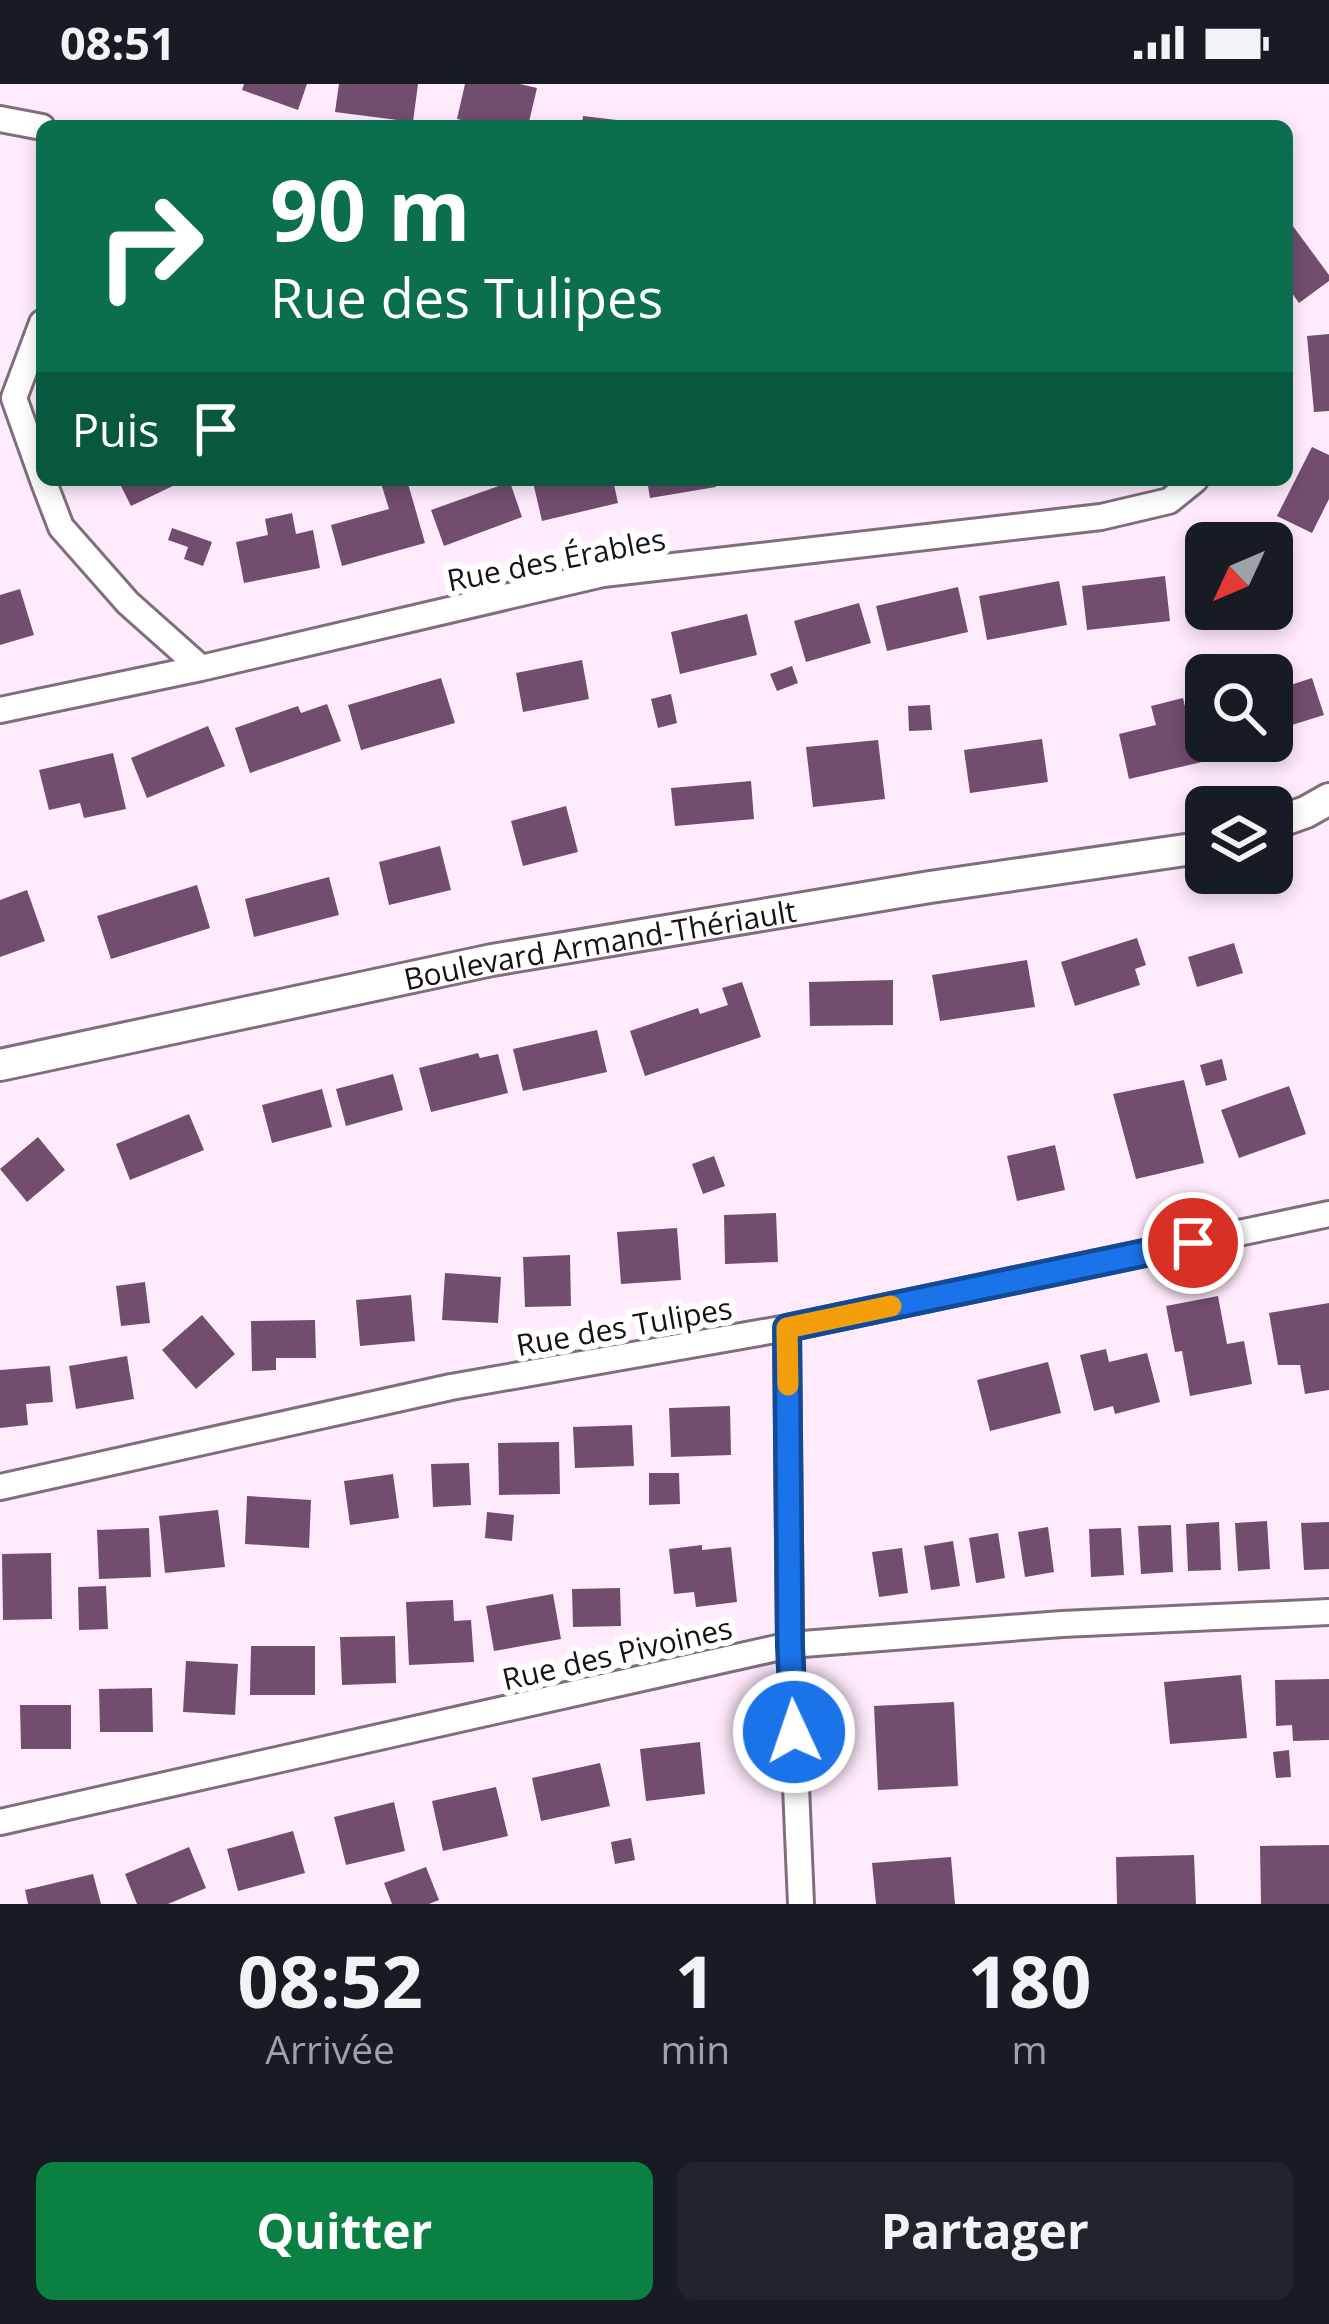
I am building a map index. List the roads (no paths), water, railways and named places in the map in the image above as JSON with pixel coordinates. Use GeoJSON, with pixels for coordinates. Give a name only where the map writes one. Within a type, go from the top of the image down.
{"type":"FeatureCollection","features":[{"type":"Feature","properties":{"kind":"street"},"geometry":{"type":"LineString","coordinates":[[0,119],[36,126]]}},
{"type":"Feature","properties":{"kind":"street"},"geometry":{"type":"LineString","coordinates":[[36,336],[7,398],[36,462]]}},
{"type":"Feature","properties":{"kind":"street"},"geometry":{"type":"LineString","coordinates":[[46,486],[61,527],[128,603],[201,668]]}},
{"type":"Feature","properties":{"kind":"street","name":"Rue des Érables"},"geometry":{"type":"LineString","coordinates":[[0,710],[603,574],[1101,517],[1169,501],[1188,486]]}},
{"type":"Feature","properties":{"kind":"street"},"geometry":{"type":"LineString","coordinates":[[1293,817],[1329,799]]}},
{"type":"Feature","properties":{"kind":"street","name":"Boulevard Armand-Thériault"},"geometry":{"type":"LineString","coordinates":[[0,1065],[492,960],[1185,850]]}},
{"type":"Feature","properties":{"kind":"street","name":"Rue des Tulipes"},"geometry":{"type":"LineString","coordinates":[[0,1487],[451,1387],[787,1328],[1329,1214]]}},
{"type":"Feature","properties":{"kind":"street"},"geometry":{"type":"LineString","coordinates":[[787,1328],[790,1646],[801,1904]]}},
{"type":"Feature","properties":{"kind":"street","name":"Rue des Pivoines"},"geometry":{"type":"LineString","coordinates":[[0,1822],[790,1646],[1062,1624],[1329,1612]]}}]}
